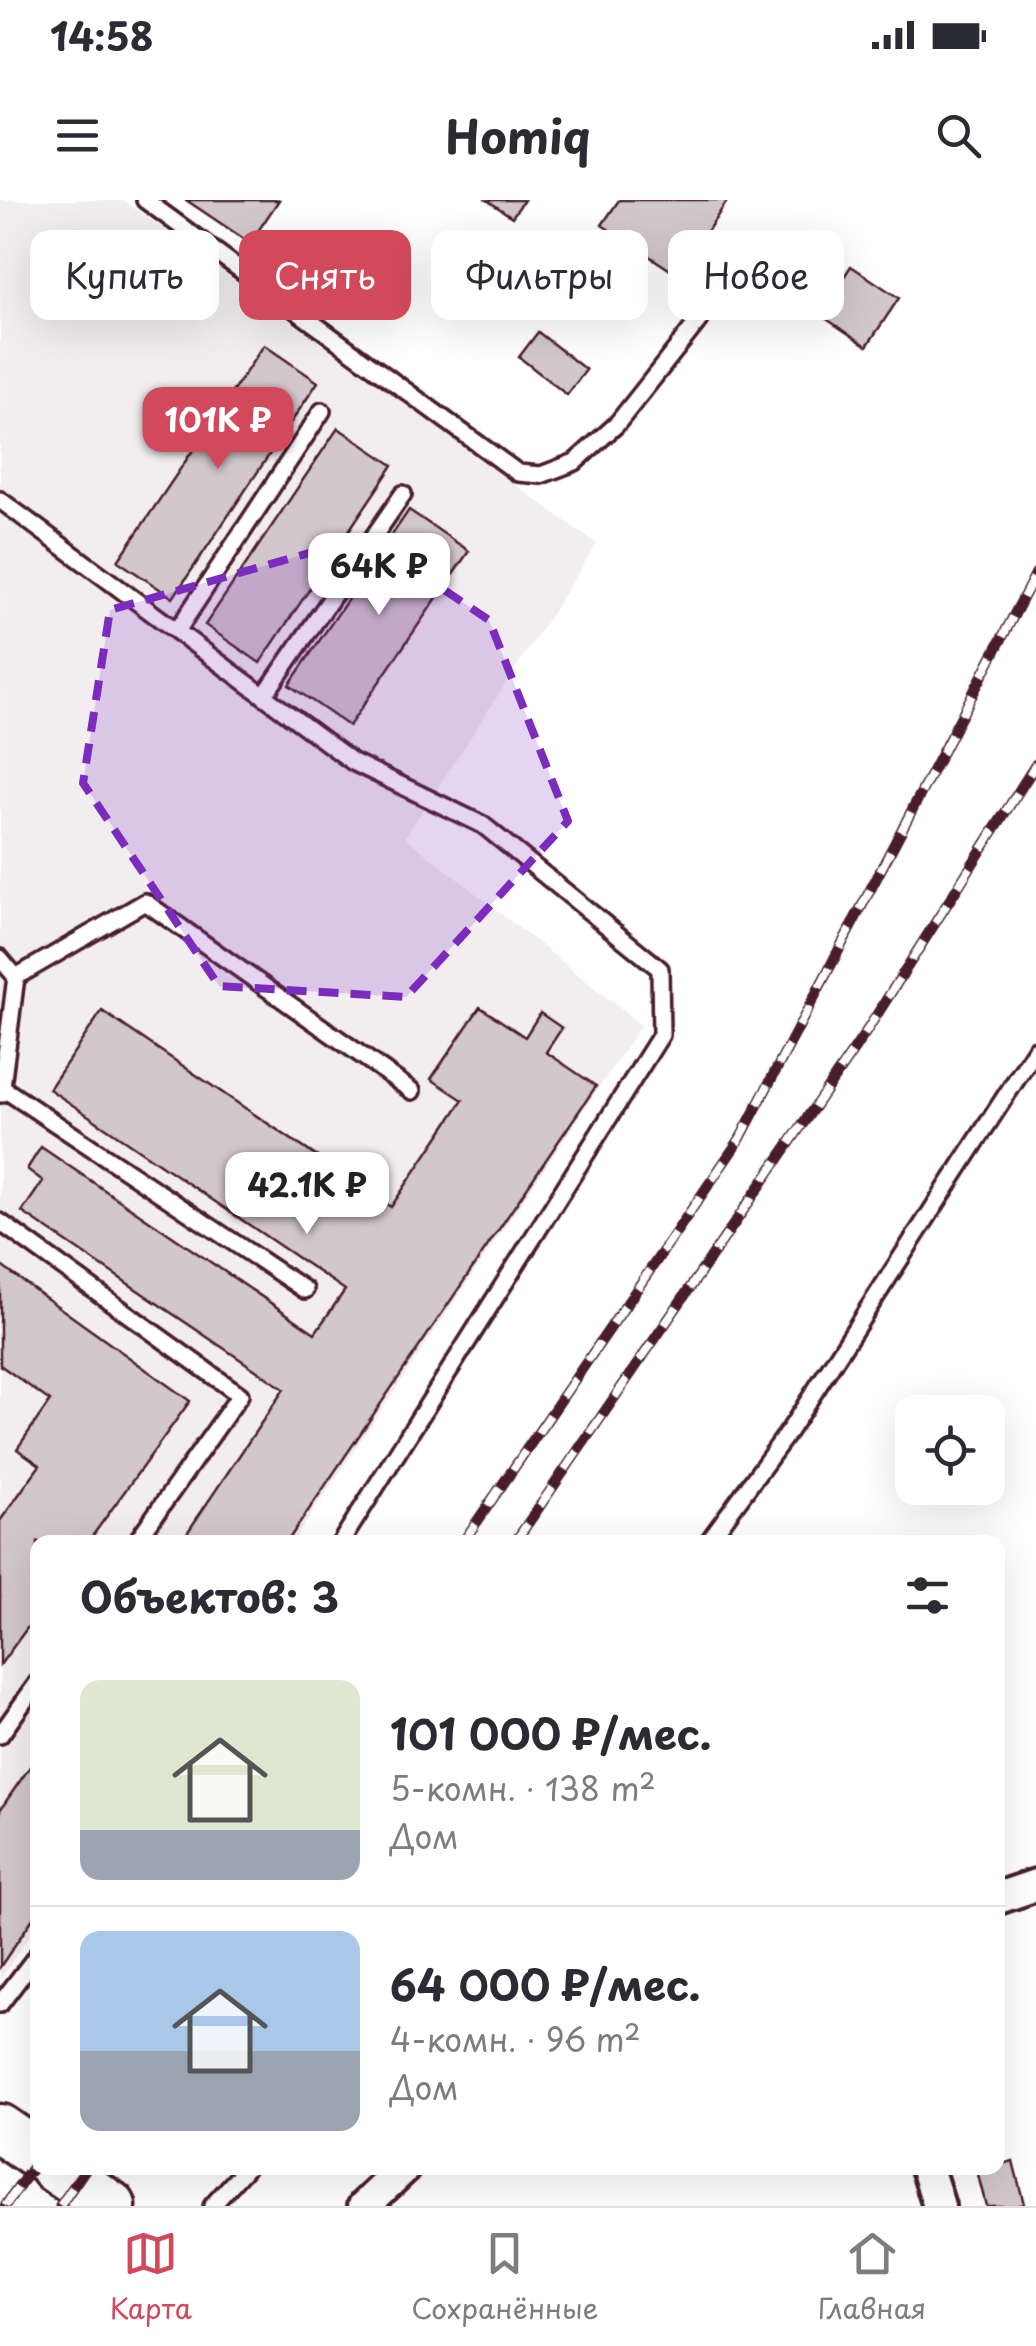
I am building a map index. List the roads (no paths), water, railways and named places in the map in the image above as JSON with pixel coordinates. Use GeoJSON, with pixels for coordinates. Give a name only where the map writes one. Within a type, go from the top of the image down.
{"type":"FeatureCollection","features":[{"type":"Feature","properties":{"kind":"main road"},"geometry":{"type":"LineString","coordinates":[[0,2129],[30,2150]]}},
{"type":"Feature","properties":{"kind":"main road"},"geometry":{"type":"LineString","coordinates":[[65,2175],[110,2206]]}},
{"type":"Feature","properties":{"kind":"street"},"geometry":{"type":"LineString","coordinates":[[1005,1896],[1036,1886]]}},
{"type":"Feature","properties":{"kind":"street"},"geometry":{"type":"LineString","coordinates":[[364,2206],[397,2175]]}},
{"type":"Feature","properties":{"kind":"street"},"geometry":{"type":"LineString","coordinates":[[929,2175],[939,2206]]}},
{"type":"Feature","properties":{"kind":"lane"},"geometry":{"type":"LineString","coordinates":[[145,200],[518,473],[540,475],[575,462],[616,426],[699,320]]}},
{"type":"Feature","properties":{"kind":"lane"},"geometry":{"type":"LineString","coordinates":[[177,631],[322,411]]}},
{"type":"Feature","properties":{"kind":"lane"},"geometry":{"type":"LineString","coordinates":[[264,696],[403,494]]}},
{"type":"Feature","properties":{"kind":"lane"},"geometry":{"type":"LineString","coordinates":[[0,500],[353,762],[483,825],[660,968],[661,1035],[344,1535]]}},
{"type":"Feature","properties":{"kind":"lane"},"geometry":{"type":"LineString","coordinates":[[16,977],[145,902],[412,1092]]}},
{"type":"Feature","properties":{"kind":"lane"},"geometry":{"type":"LineString","coordinates":[[0,958],[16,977],[1,1093],[306,1290]]}},
{"type":"Feature","properties":{"kind":"lane"},"geometry":{"type":"LineString","coordinates":[[713,1535],[789,1431],[1036,1050]]}},
{"type":"Feature","properties":{"kind":"lane"},"geometry":{"type":"LineString","coordinates":[[0,1222],[240,1395],[141,1535]]}},
{"type":"Feature","properties":{"kind":"lane"},"geometry":{"type":"LineString","coordinates":[[0,1735],[30,1693]]}},
{"type":"Feature","properties":{"kind":"lane"},"geometry":{"type":"LineString","coordinates":[[0,2004],[30,1965]]}},
{"type":"Feature","properties":{"kind":"lane"},"geometry":{"type":"LineString","coordinates":[[212,2206],[240,2175]]}},
{"type":"Feature","properties":{"kind":"railway"},"geometry":{"type":"LineString","coordinates":[[468,1535],[740,1139],[1036,573]]}},
{"type":"Feature","properties":{"kind":"railway"},"geometry":{"type":"LineString","coordinates":[[520,1535],[864,1035],[1036,764]]}},
{"type":"Feature","properties":{"kind":"railway"},"geometry":{"type":"LineString","coordinates":[[5,2206],[30,2171]]}},
{"type":"Feature","properties":{"kind":"railway"},"geometry":{"type":"LineString","coordinates":[[60,2206],[81,2175]]}}]}
